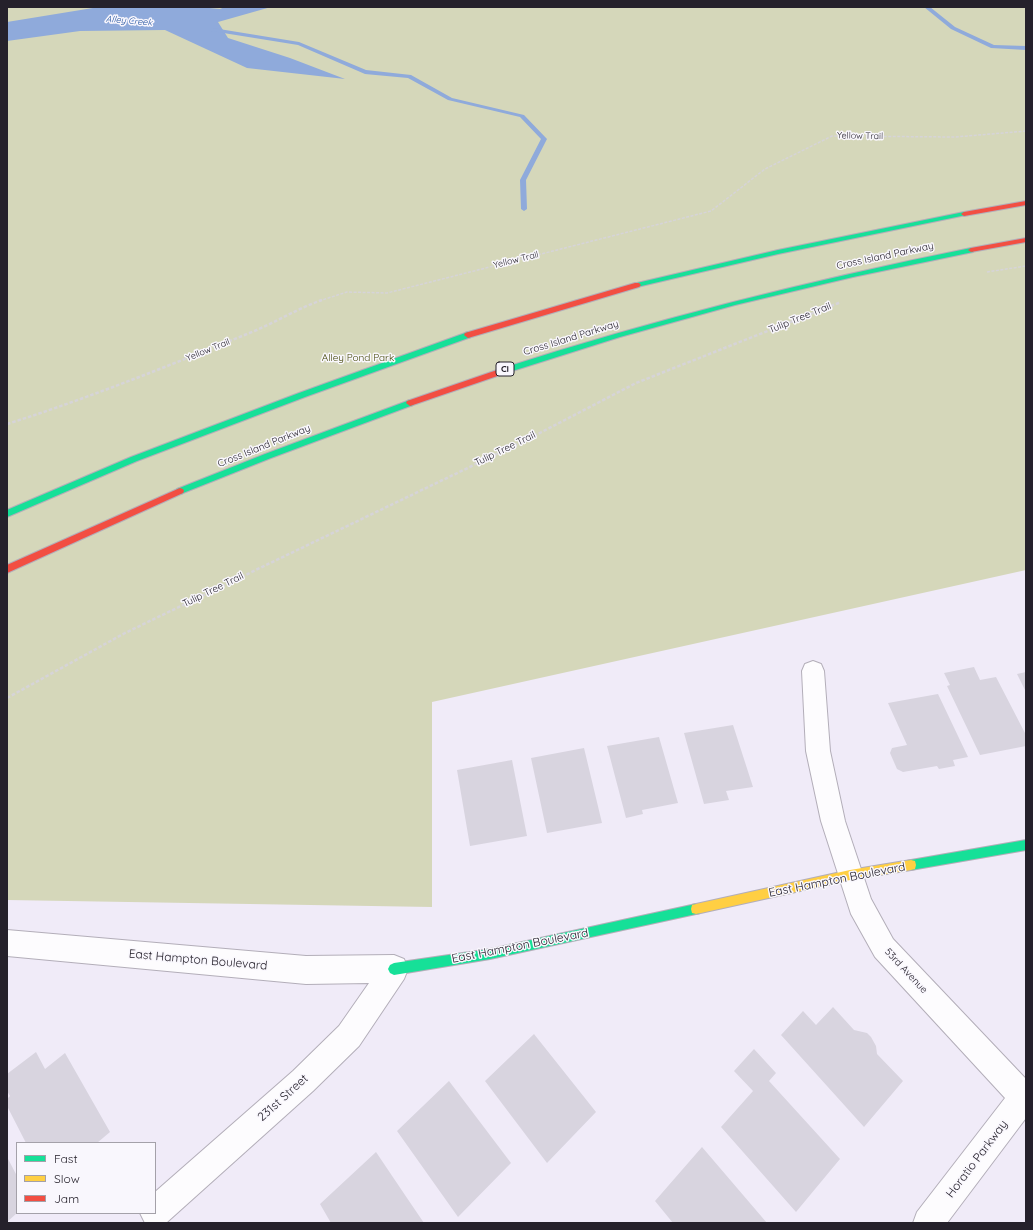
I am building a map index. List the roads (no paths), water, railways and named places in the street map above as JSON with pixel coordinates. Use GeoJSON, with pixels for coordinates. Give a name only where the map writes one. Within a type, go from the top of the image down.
{"type":"FeatureCollection","features":[{"type":"Feature","properties":{"kind":"main road"},"geometry":{"type":"LineString","coordinates":[[7,514],[134,459],[302,395],[473,334],[626,288],[778,252],[936,219],[1026,198]]}},
{"type":"Feature","properties":{"kind":"main road"},"geometry":{"type":"LineString","coordinates":[[936,219],[1026,203]]}},
{"type":"Feature","properties":{"kind":"main road","name":"Cross Island Parkway"},"geometry":{"type":"LineString","coordinates":[[7,569],[142,507],[309,440],[502,370],[648,325],[808,284],[943,255],[1026,240]]}},
{"type":"Feature","properties":{"kind":"main road","name":"East Hampton Boulevard"},"geometry":{"type":"LineString","coordinates":[[394,969],[490,954],[850,876],[1026,845]]}},
{"type":"Feature","properties":{"kind":"street","name":"53rd Avenue"},"geometry":{"type":"LineString","coordinates":[[813,671],[818,751],[833,821],[860,905],[884,948],[1025,1097]]}},
{"type":"Feature","properties":{"kind":"street","name":"East Hampton Boulevard"},"geometry":{"type":"LineString","coordinates":[[7,943],[306,970],[394,969]]}},
{"type":"Feature","properties":{"kind":"street","name":"231st Street"},"geometry":{"type":"LineString","coordinates":[[156,1210],[303,1081],[349,1036],[394,969]]}},
{"type":"Feature","properties":{"kind":"street","name":"Horatio Parkway"},"geometry":{"type":"LineString","coordinates":[[928,1223],[1025,1097]]}},
{"type":"Feature","properties":{"kind":"street","name":"231st Street"},"geometry":{"type":"LineString","coordinates":[[142,1223],[152,1214]]}},
{"type":"Feature","properties":{"kind":"water"},"geometry":{"type":"Polygon","coordinates":[[[99,7],[199,7],[220,9],[225,7],[271,7],[218,22],[228,38],[290,58],[345,79],[247,68],[165,30],[80,31],[7,41],[7,22],[99,7]]]}},
{"type":"Feature","properties":{"kind":"waterway","name":"Alley Creek"},"geometry":{"type":"LineString","coordinates":[[927,7],[953,28],[993,47],[1026,48]]}},
{"type":"Feature","properties":{"kind":"waterway"},"geometry":{"type":"LineString","coordinates":[[213,30],[299,44],[365,72],[409,76],[450,99],[522,116],[544,139],[523,180],[524,209]]}},
{"type":"Feature","properties":{"kind":"park label","name":"Alley Pond Park"},"geometry":{"type":"Point","coordinates":[358,358]}}]}
